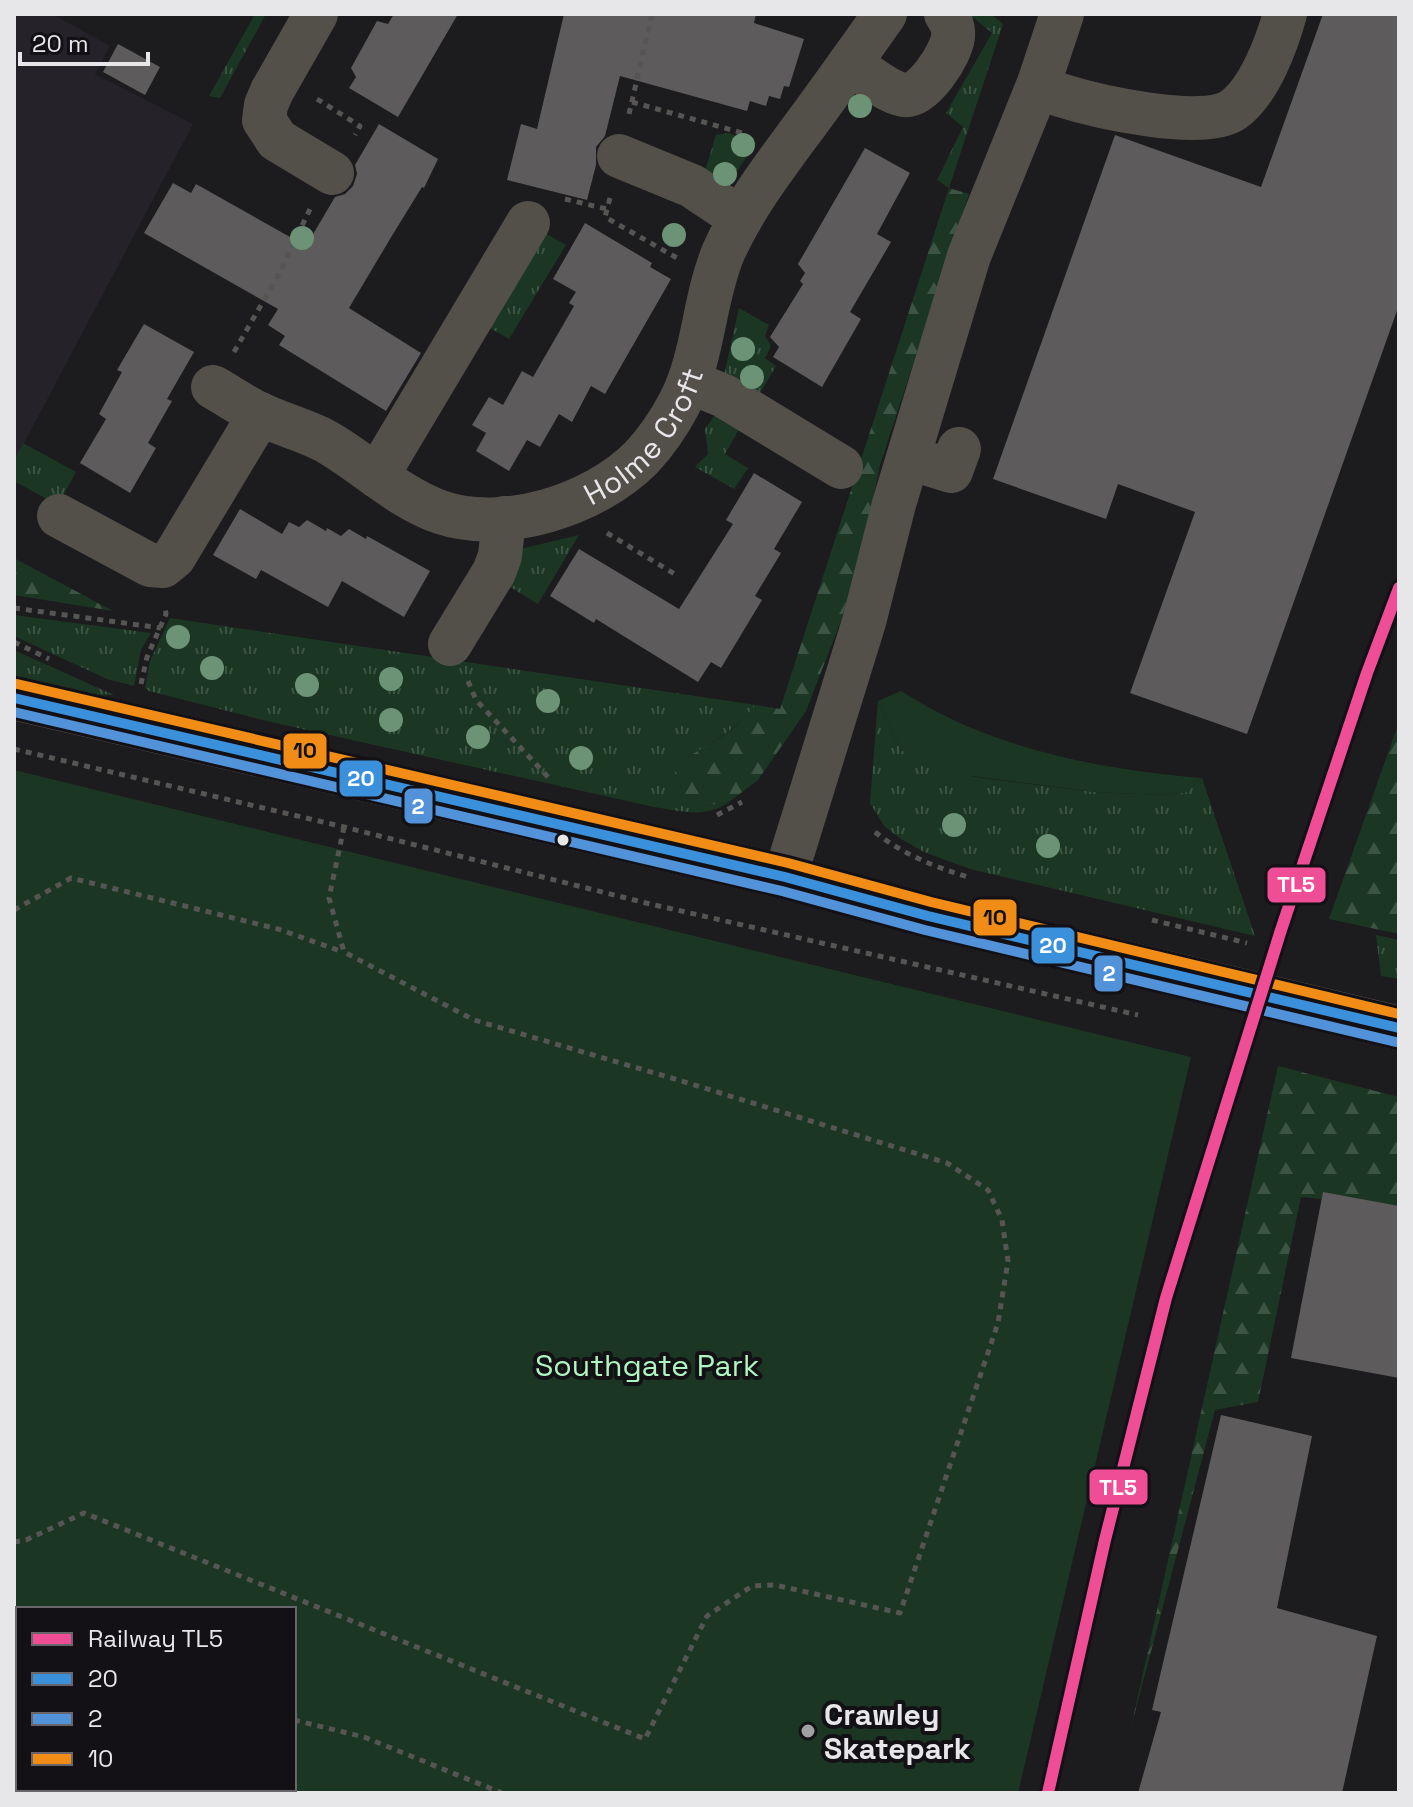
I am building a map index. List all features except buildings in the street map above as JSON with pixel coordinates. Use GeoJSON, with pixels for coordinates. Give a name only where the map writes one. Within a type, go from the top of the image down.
{"type":"FeatureCollection","features":[{"type":"Feature","properties":{"kind":"main road"},"geometry":{"type":"LineString","coordinates":[[14,698],[785,877],[928,916],[1399,1028]]}},
{"type":"Feature","properties":{"kind":"street"},"geometry":{"type":"LineString","coordinates":[[316,14],[272,91],[264,120],[277,140],[332,173]]}},
{"type":"Feature","properties":{"kind":"street"},"geometry":{"type":"LineString","coordinates":[[850,63],[903,95],[923,89],[947,55],[953,39],[953,25],[946,14]]}},
{"type":"Feature","properties":{"kind":"street"},"geometry":{"type":"LineString","coordinates":[[785,877],[864,622],[969,256],[1039,83],[1062,14]]}},
{"type":"Feature","properties":{"kind":"street"},"geometry":{"type":"LineString","coordinates":[[1039,83],[1057,94],[1121,109],[1155,116],[1206,119],[1233,110],[1248,93],[1264,69],[1285,14]]}},
{"type":"Feature","properties":{"kind":"street","name":"Holme Croft"},"geometry":{"type":"LineString","coordinates":[[213,387],[260,414],[323,440],[407,496],[440,512],[474,519],[504,518],[560,507],[589,494],[639,459],[662,433],[690,382],[722,256],[740,218],[882,15]]}},
{"type":"Feature","properties":{"kind":"street"},"geometry":{"type":"LineString","coordinates":[[619,156],[692,186],[740,218]]}},
{"type":"Feature","properties":{"kind":"street"},"geometry":{"type":"LineString","coordinates":[[377,476],[528,223]]}},
{"type":"Feature","properties":{"kind":"street"},"geometry":{"type":"LineString","coordinates":[[690,382],[724,396],[841,467]]}},
{"type":"Feature","properties":{"kind":"street"},"geometry":{"type":"LineString","coordinates":[[59,516],[150,565],[163,566],[174,557],[260,414]]}},
{"type":"Feature","properties":{"kind":"street"},"geometry":{"type":"LineString","coordinates":[[909,458],[951,471],[959,449]]}},
{"type":"Feature","properties":{"kind":"street"},"geometry":{"type":"LineString","coordinates":[[451,642],[494,572],[500,556],[504,518]]}},
{"type":"Feature","properties":{"kind":"path"},"geometry":{"type":"LineString","coordinates":[[632,102],[790,146]]}},
{"type":"Feature","properties":{"kind":"path"},"geometry":{"type":"LineString","coordinates":[[571,502],[580,516],[678,576]]}},
{"type":"Feature","properties":{"kind":"path"},"geometry":{"type":"LineString","coordinates":[[138,696],[147,657],[166,614],[163,566]]}},
{"type":"Feature","properties":{"kind":"path"},"geometry":{"type":"LineString","coordinates":[[14,608],[161,628]]}},
{"type":"Feature","properties":{"kind":"path"},"geometry":{"type":"LineString","coordinates":[[451,642],[467,653],[469,688],[476,700],[549,779]]}},
{"type":"Feature","properties":{"kind":"path"},"geometry":{"type":"LineString","coordinates":[[14,749],[646,903],[1147,1017]]}},
{"type":"Feature","properties":{"kind":"path"},"geometry":{"type":"LineString","coordinates":[[344,827],[329,898],[344,952]]}},
{"type":"Feature","properties":{"kind":"path"},"geometry":{"type":"LineString","coordinates":[[875,832],[918,859],[972,878]]}},
{"type":"Feature","properties":{"kind":"path"},"geometry":{"type":"LineString","coordinates":[[14,910],[71,878],[278,929],[344,952],[474,1020],[947,1163],[988,1190],[1002,1220],[1008,1261],[998,1323],[900,1613],[775,1585],[752,1586],[707,1616],[645,1739],[84,1513],[26,1540],[14,1542]]}},
{"type":"Feature","properties":{"kind":"path"},"geometry":{"type":"LineString","coordinates":[[1148,920],[1251,944]]}},
{"type":"Feature","properties":{"kind":"path"},"geometry":{"type":"LineString","coordinates":[[296,1720],[364,1737],[502,1793]]}},
{"type":"Feature","properties":{"kind":"shaded area"},"geometry":{"type":"Polygon","coordinates":[[[14,14],[52,14],[110,46],[95,74],[193,124],[14,462],[14,14]]]}},
{"type":"Feature","properties":{"kind":"green space"},"geometry":{"type":"Polygon","coordinates":[[[255,14],[266,14],[220,98],[209,96],[255,14]]]}},
{"type":"Feature","properties":{"kind":"green space"},"geometry":{"type":"Polygon","coordinates":[[[969,14],[991,14],[1003,24],[949,188],[937,180],[963,127],[946,113],[992,33],[969,14]]]}},
{"type":"Feature","properties":{"kind":"green space"},"geometry":{"type":"Polygon","coordinates":[[[728,133],[756,143],[721,195],[704,174],[716,135],[728,133]]]}},
{"type":"Feature","properties":{"kind":"green space"},"geometry":{"type":"Polygon","coordinates":[[[949,188],[969,194],[880,465],[865,539],[842,618],[806,711],[758,780],[729,802],[703,806],[675,790],[675,768],[730,731],[756,705],[780,709],[949,188]]]}},
{"type":"Feature","properties":{"kind":"green space"},"geometry":{"type":"Polygon","coordinates":[[[539,230],[566,245],[509,339],[483,324],[539,230]]]}},
{"type":"Feature","properties":{"kind":"green space"},"geometry":{"type":"Polygon","coordinates":[[[739,308],[769,325],[765,336],[771,346],[765,358],[776,366],[756,400],[724,375],[739,308]]]}},
{"type":"Feature","properties":{"kind":"green space"},"geometry":{"type":"Polygon","coordinates":[[[720,408],[742,424],[725,454],[748,468],[734,489],[695,467],[708,454],[705,429],[720,408]]]}},
{"type":"Feature","properties":{"kind":"green space"},"geometry":{"type":"Polygon","coordinates":[[[23,443],[76,472],[58,505],[14,481],[14,461],[23,443]]]}},
{"type":"Feature","properties":{"kind":"green space"},"geometry":{"type":"Polygon","coordinates":[[[579,535],[538,604],[505,584],[520,549],[579,535]]]}},
{"type":"Feature","properties":{"kind":"green space"},"geometry":{"type":"Polygon","coordinates":[[[14,558],[113,611],[14,595],[14,558]]]}},
{"type":"Feature","properties":{"kind":"green space"},"geometry":{"type":"Polygon","coordinates":[[[14,615],[151,633],[141,650],[134,686],[107,679],[14,636],[14,615]]]}},
{"type":"Feature","properties":{"kind":"green space"},"geometry":{"type":"Polygon","coordinates":[[[170,618],[756,705],[730,730],[675,768],[676,790],[703,806],[729,802],[711,811],[674,810],[271,722],[149,691],[145,688],[150,661],[170,618]]]}},
{"type":"Feature","properties":{"kind":"green space"},"geometry":{"type":"Polygon","coordinates":[[[14,650],[114,695],[92,696],[14,677],[14,650]]]}},
{"type":"Feature","properties":{"kind":"green space"},"geometry":{"type":"Polygon","coordinates":[[[901,691],[971,728],[1046,753],[1123,769],[1202,778],[1187,792],[1162,795],[1095,792],[934,771],[901,750],[878,701],[901,691]]]}},
{"type":"Feature","properties":{"kind":"green space"},"geometry":{"type":"Polygon","coordinates":[[[878,701],[901,750],[975,777],[1095,792],[1162,795],[1187,792],[1202,778],[1255,936],[970,869],[924,852],[901,839],[884,826],[870,803],[878,701]]]}},
{"type":"Feature","properties":{"kind":"green space"},"geometry":{"type":"Polygon","coordinates":[[[1399,722],[1399,934],[1329,919],[1399,722]]]}},
{"type":"Feature","properties":{"kind":"green space","name":"Southgate Park"},"geometry":{"type":"Polygon","coordinates":[[[14,770],[1191,1057],[1018,1793],[14,1793],[14,770]]]}},
{"type":"Feature","properties":{"kind":"green space"},"geometry":{"type":"Polygon","coordinates":[[[1376,935],[1399,940],[1399,979],[1381,976],[1376,935]]]}},
{"type":"Feature","properties":{"kind":"green space"},"geometry":{"type":"Polygon","coordinates":[[[1278,1066],[1399,1097],[1399,1207],[1301,1197],[1258,1402],[1215,1410],[1131,1727],[1278,1066]]]}},
{"type":"Feature","properties":{"kind":"rail line","name":"TL5"},"geometry":{"type":"LineString","coordinates":[[1048,1793],[1105,1540],[1166,1298],[1281,930],[1367,673],[1399,588]]}},
{"type":"Feature","properties":{"kind":"transit line","name":"10"},"geometry":{"type":"LineString","coordinates":[[17,684],[788,863],[931,902],[1399,1014]]}},
{"type":"Feature","properties":{"kind":"transit line","name":"20"},"geometry":{"type":"LineString","coordinates":[[14,698],[785,877],[928,916],[1399,1028]]}},
{"type":"Feature","properties":{"kind":"transit line","name":"2"},"geometry":{"type":"LineString","coordinates":[[14,712],[782,891],[925,930],[1396,1042]]}},
{"type":"Feature","properties":{"kind":"place","name":"Crawley Skatepark"},"geometry":{"type":"Point","coordinates":[808,1731]}}]}
